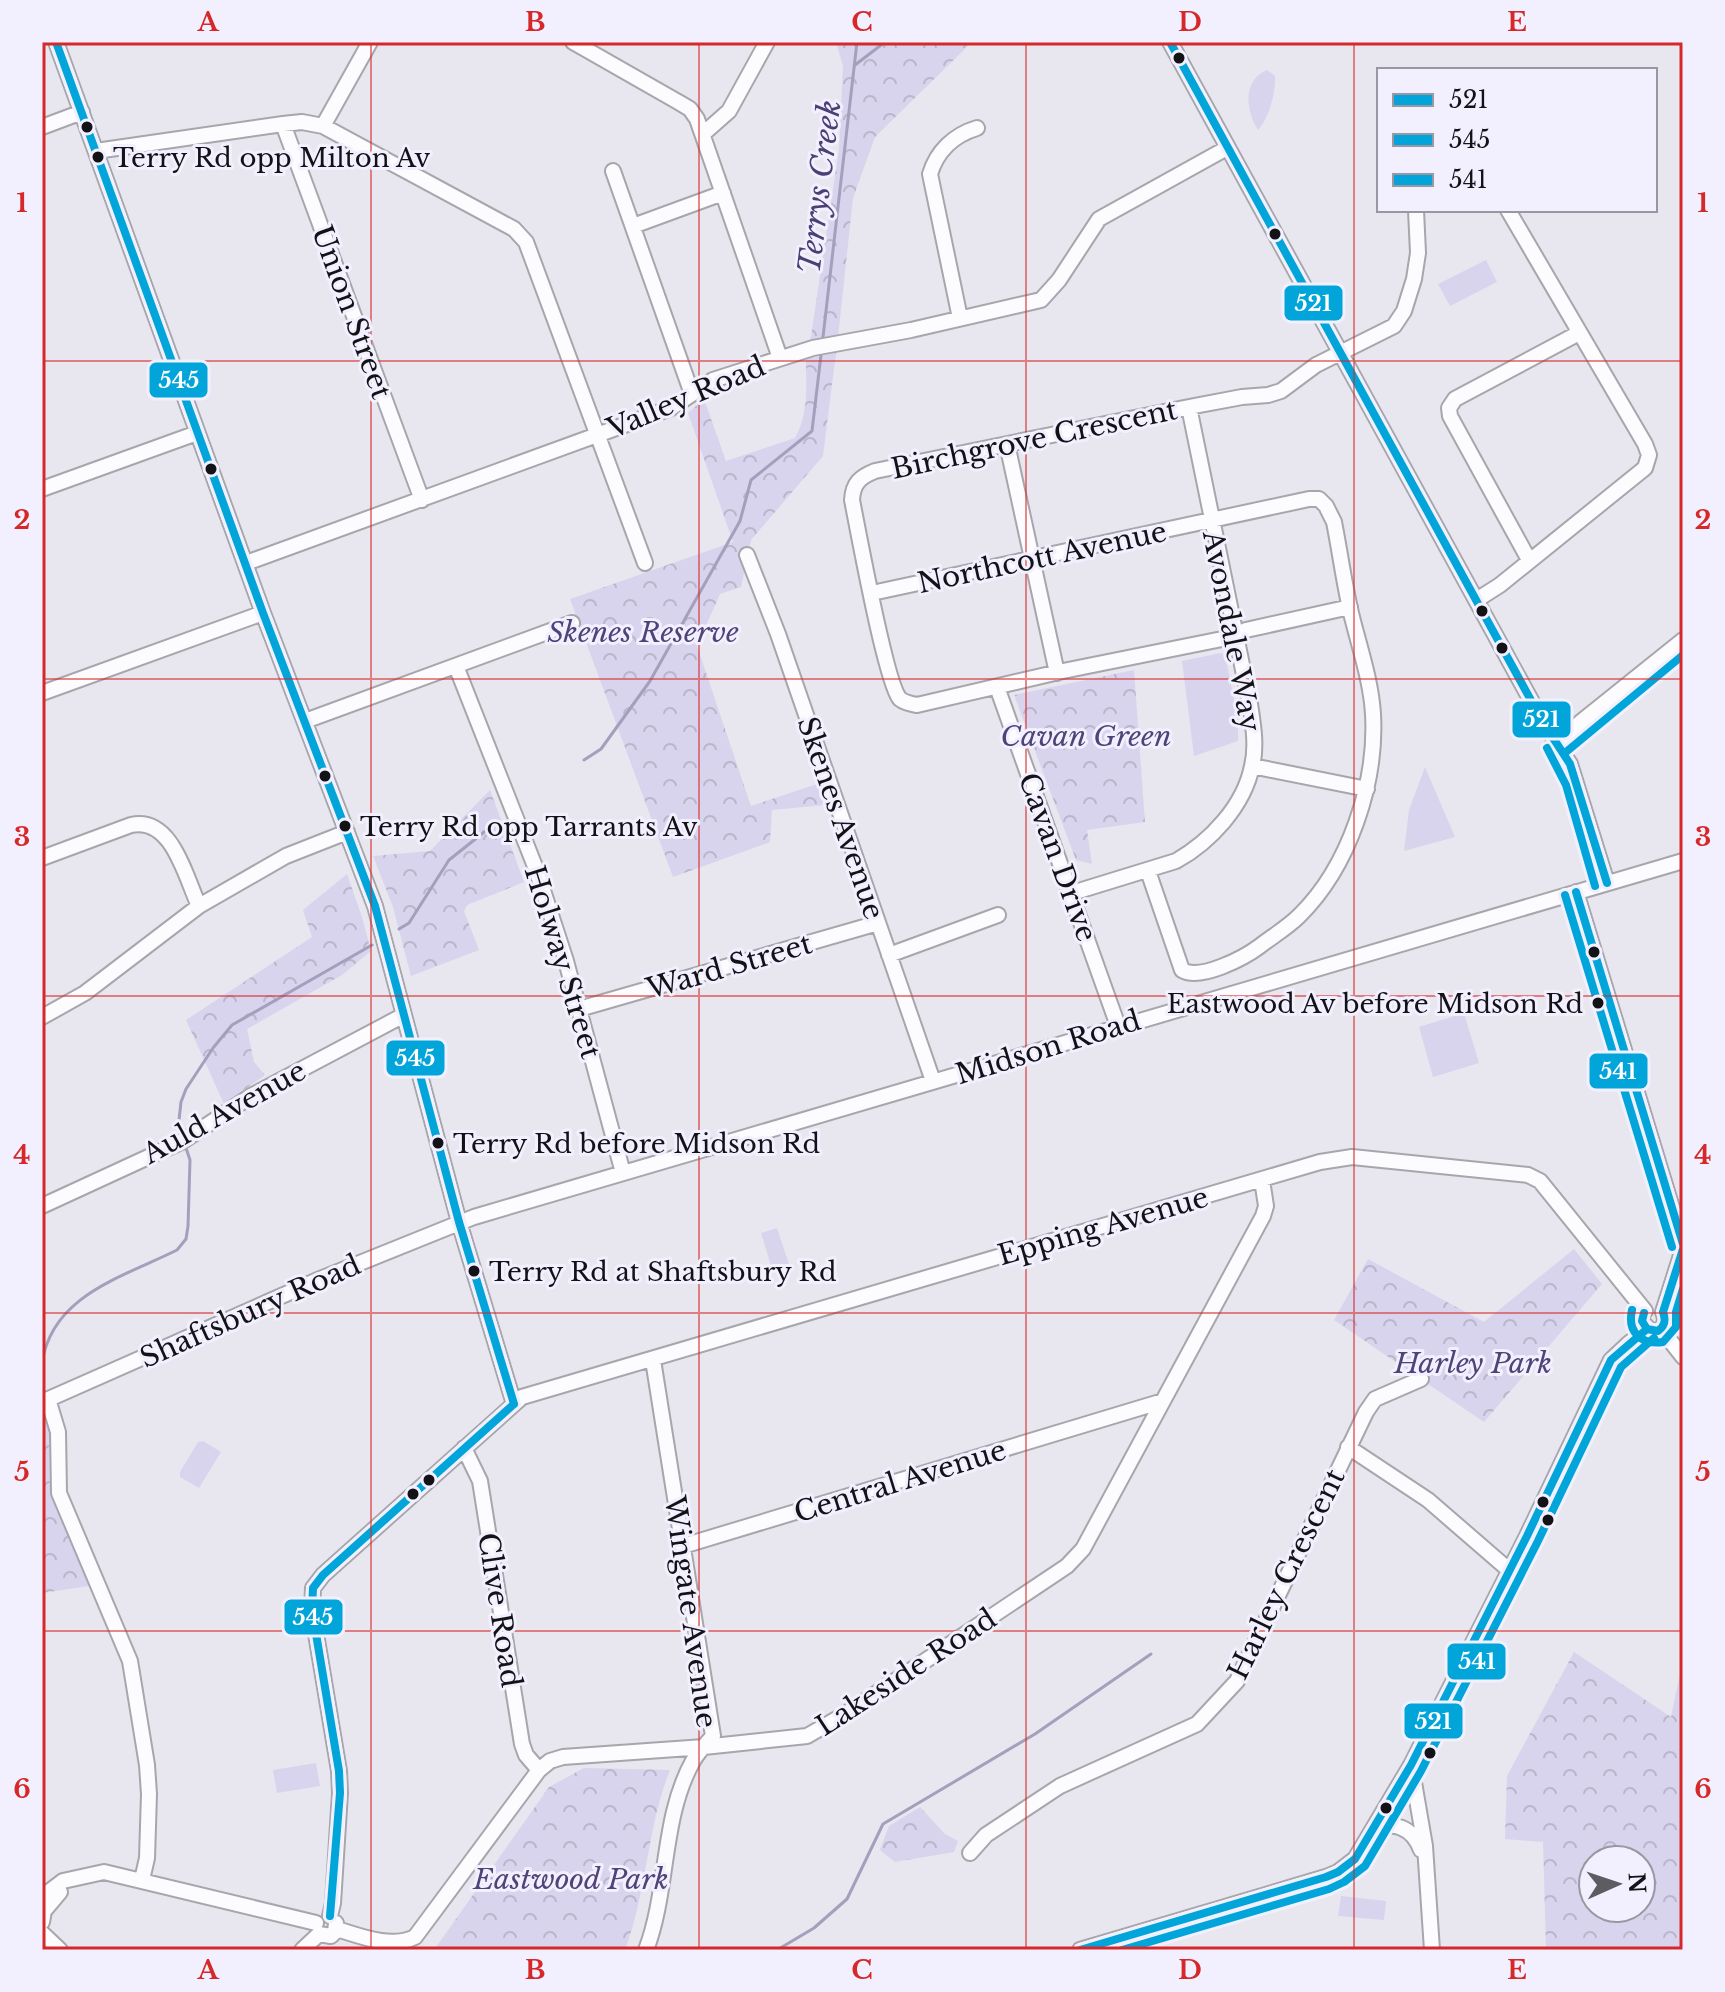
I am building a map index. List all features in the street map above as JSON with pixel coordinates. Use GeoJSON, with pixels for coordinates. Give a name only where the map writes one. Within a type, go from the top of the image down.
{"type":"FeatureCollection","features":[{"type":"Feature","properties":{"kind":"street"},"geometry":{"type":"LineString","coordinates":[[56,42],[263,613],[375,906],[459,1222],[514,1404]]}},
{"type":"Feature","properties":{"kind":"street"},"geometry":{"type":"LineString","coordinates":[[323,126],[370,42]]}},
{"type":"Feature","properties":{"kind":"street"},"geometry":{"type":"LineString","coordinates":[[573,42],[690,109],[703,134],[780,358]]}},
{"type":"Feature","properties":{"kind":"street"},"geometry":{"type":"LineString","coordinates":[[703,134],[729,111],[767,42]]}},
{"type":"Feature","properties":{"kind":"street"},"geometry":{"type":"LineString","coordinates":[[1170,42],[1544,724],[1558,743],[1577,781],[1607,883]]}},
{"type":"Feature","properties":{"kind":"street"},"geometry":{"type":"LineString","coordinates":[[42,127],[82,112]]}},
{"type":"Feature","properties":{"kind":"street"},"geometry":{"type":"LineString","coordinates":[[96,151],[302,122],[323,126],[514,229],[526,242],[645,563]]}},
{"type":"Feature","properties":{"kind":"street","name":"Union Street"},"geometry":{"type":"LineString","coordinates":[[283,124],[422,500]]}},
{"type":"Feature","properties":{"kind":"street"},"geometry":{"type":"LineString","coordinates":[[960,318],[930,174],[935,159],[944,148],[963,132],[977,128]]}},
{"type":"Feature","properties":{"kind":"street","name":"Valley Road"},"geometry":{"type":"LineString","coordinates":[[246,563],[671,408],[713,380],[826,345],[911,330],[1041,300],[1059,280],[1099,219],[1227,148]]}},
{"type":"Feature","properties":{"kind":"street"},"geometry":{"type":"LineString","coordinates":[[613,171],[692,394]]}},
{"type":"Feature","properties":{"kind":"street"},"geometry":{"type":"LineString","coordinates":[[633,226],[723,193]]}},
{"type":"Feature","properties":{"kind":"street","name":"Birchgrove Crescent"},"geometry":{"type":"LineString","coordinates":[[1350,607],[917,705],[906,703],[898,698],[888,670],[852,500],[853,489],[861,476],[875,471],[1281,391],[1299,376],[1394,326],[1404,311],[1414,279],[1418,253],[1416,212]]}},
{"type":"Feature","properties":{"kind":"street"},"geometry":{"type":"LineString","coordinates":[[1478,599],[1500,585],[1645,468],[1649,455],[1509,212]]}},
{"type":"Feature","properties":{"kind":"street"},"geometry":{"type":"LineString","coordinates":[[1529,560],[1450,416],[1449,408],[1455,399],[1579,333]]}},
{"type":"Feature","properties":{"kind":"street","name":"Avondale Way"},"geometry":{"type":"LineString","coordinates":[[1072,893],[1176,861],[1211,836],[1238,800],[1252,766],[1254,746],[1250,704],[1189,407]]}},
{"type":"Feature","properties":{"kind":"street"},"geometry":{"type":"LineString","coordinates":[[42,489],[197,433]]}},
{"type":"Feature","properties":{"kind":"street"},"geometry":{"type":"LineString","coordinates":[[1007,444],[1057,673]]}},
{"type":"Feature","properties":{"kind":"street","name":"Northcott Avenue"},"geometry":{"type":"LineString","coordinates":[[872,593],[1319,499],[1334,522],[1350,607]]}},
{"type":"Feature","properties":{"kind":"street","name":"Skenes Avenue"},"geometry":{"type":"LineString","coordinates":[[747,555],[778,634],[933,1081]]}},
{"type":"Feature","properties":{"kind":"street"},"geometry":{"type":"LineString","coordinates":[[1148,871],[1182,970],[1195,974],[1229,963],[1254,950],[1299,916],[1323,887],[1351,838],[1367,789],[1373,750],[1373,713],[1350,607]]}},
{"type":"Feature","properties":{"kind":"street"},"geometry":{"type":"LineString","coordinates":[[42,693],[263,613]]}},
{"type":"Feature","properties":{"kind":"street"},"geometry":{"type":"LineString","coordinates":[[305,721],[572,623]]}},
{"type":"Feature","properties":{"kind":"street"},"geometry":{"type":"LineString","coordinates":[[1558,743],[1683,640]]}},
{"type":"Feature","properties":{"kind":"street","name":"Holway Street"},"geometry":{"type":"LineString","coordinates":[[456,666],[536,869],[579,1009],[623,1173]]}},
{"type":"Feature","properties":{"kind":"street","name":"Cavan Drive"},"geometry":{"type":"LineString","coordinates":[[997,687],[1118,1026]]}},
{"type":"Feature","properties":{"kind":"street"},"geometry":{"type":"LineString","coordinates":[[1252,766],[1367,789]]}},
{"type":"Feature","properties":{"kind":"street"},"geometry":{"type":"LineString","coordinates":[[42,858],[131,825],[153,825],[169,840],[199,906]]}},
{"type":"Feature","properties":{"kind":"street"},"geometry":{"type":"LineString","coordinates":[[42,1017],[85,993],[199,906],[286,856],[347,832]]}},
{"type":"Feature","properties":{"kind":"street","name":"Midson Road"},"geometry":{"type":"LineString","coordinates":[[459,1222],[1683,861]]}},
{"type":"Feature","properties":{"kind":"street"},"geometry":{"type":"LineString","coordinates":[[1080,1950],[1338,1872],[1355,1859],[1411,1765],[1510,1571],[1611,1360],[1628,1344],[1666,1319],[1663,1312],[1683,1246],[1576,892]]}},
{"type":"Feature","properties":{"kind":"street"},"geometry":{"type":"LineString","coordinates":[[889,955],[998,915]]}},
{"type":"Feature","properties":{"kind":"street","name":"Ward Street"},"geometry":{"type":"LineString","coordinates":[[579,1009],[878,923]]}},
{"type":"Feature","properties":{"kind":"street","name":"Auld Avenue"},"geometry":{"type":"LineString","coordinates":[[42,1206],[183,1141],[251,1096],[404,1015]]}},
{"type":"Feature","properties":{"kind":"street","name":"Epping Avenue"},"geometry":{"type":"LineString","coordinates":[[333,1922],[340,1793],[312,1610],[313,1588],[323,1575],[522,1397],[1328,1160],[1352,1157],[1528,1175],[1540,1181],[1645,1311]]}},
{"type":"Feature","properties":{"kind":"street","name":"Lakeside Road"},"geometry":{"type":"LineString","coordinates":[[539,1770],[550,1761],[563,1757],[793,1738],[820,1731],[1067,1566],[1083,1549],[1263,1216],[1266,1206],[1262,1180]]}},
{"type":"Feature","properties":{"kind":"street","name":"Shaftsbury Road"},"geometry":{"type":"LineString","coordinates":[[45,1400],[334,1273],[459,1222]]}},
{"type":"Feature","properties":{"kind":"street"},"geometry":{"type":"LineString","coordinates":[[1663,1312],[1653,1308],[1645,1311],[1642,1321],[1683,1357]]}},
{"type":"Feature","properties":{"kind":"street","name":"Wingate Avenue"},"geometry":{"type":"LineString","coordinates":[[646,1950],[655,1921],[679,1794],[694,1758],[713,1736],[653,1360]]}},
{"type":"Feature","properties":{"kind":"street","name":"Harley Crescent"},"geometry":{"type":"LineString","coordinates":[[970,1853],[986,1835],[1060,1786],[1186,1730],[1207,1715],[1237,1681],[1348,1447],[1375,1399],[1421,1379]]}},
{"type":"Feature","properties":{"kind":"street"},"geometry":{"type":"LineString","coordinates":[[45,1400],[58,1432],[59,1493],[130,1661],[149,1794],[147,1858],[142,1880]]}},
{"type":"Feature","properties":{"kind":"street","name":"Central Avenue"},"geometry":{"type":"LineString","coordinates":[[683,1546],[1163,1401]]}},
{"type":"Feature","properties":{"kind":"street"},"geometry":{"type":"LineString","coordinates":[[1118,1416],[1147,1430]]}},
{"type":"Feature","properties":{"kind":"street"},"geometry":{"type":"LineString","coordinates":[[1348,1447],[1428,1500],[1510,1571]]}},
{"type":"Feature","properties":{"kind":"street","name":"Clive Road"},"geometry":{"type":"LineString","coordinates":[[464,1448],[480,1481],[522,1744],[526,1755],[539,1770]]}},
{"type":"Feature","properties":{"kind":"street"},"geometry":{"type":"LineString","coordinates":[[1411,1765],[1428,1873],[1432,1950]]}},
{"type":"Feature","properties":{"kind":"street"},"geometry":{"type":"LineString","coordinates":[[42,1897],[63,1881],[104,1872],[317,1928],[331,1936],[333,1922],[391,1942],[415,1937],[539,1770]]}},
{"type":"Feature","properties":{"kind":"street"},"geometry":{"type":"LineString","coordinates":[[1369,1837],[1382,1826],[1407,1829],[1418,1840],[1428,1873]]}},
{"type":"Feature","properties":{"kind":"street"},"geometry":{"type":"LineString","coordinates":[[42,1920],[48,1904],[72,1880]]}},
{"type":"Feature","properties":{"kind":"street"},"geometry":{"type":"LineString","coordinates":[[302,1950],[317,1928]]}},
{"type":"Feature","properties":{"kind":"street"},"geometry":{"type":"LineString","coordinates":[[42,1933],[60,1950]]}},
{"type":"Feature","properties":{"kind":"green space"},"geometry":{"type":"Polygon","coordinates":[[[836,42],[972,42],[875,137],[853,198],[838,337],[810,343],[839,149],[843,66],[836,42]]]}},
{"type":"Feature","properties":{"kind":"green space"},"geometry":{"type":"Polygon","coordinates":[[[1267,70],[1275,76],[1274,89],[1268,112],[1258,130],[1249,105],[1250,88],[1253,81],[1267,70]]]}},
{"type":"Feature","properties":{"kind":"green space"},"geometry":{"type":"Polygon","coordinates":[[[1486,260],[1497,282],[1450,306],[1438,284],[1486,260]]]}},
{"type":"Feature","properties":{"kind":"green space","name":"Skenes Reserve"},"geometry":{"type":"Polygon","coordinates":[[[836,353],[823,456],[751,540],[741,587],[720,594],[697,646],[751,806],[820,783],[826,805],[772,810],[770,842],[673,877],[570,599],[733,542],[688,413],[704,399],[726,461],[795,438],[805,409],[806,359],[836,353]]]}},
{"type":"Feature","properties":{"kind":"green space"},"geometry":{"type":"Polygon","coordinates":[[[1221,653],[1225,655],[1238,719],[1238,741],[1194,756],[1182,661],[1221,653]]]}},
{"type":"Feature","properties":{"kind":"green space","name":"Cavan Green"},"geometry":{"type":"Polygon","coordinates":[[[1134,670],[1145,822],[1087,830],[1092,864],[1076,860],[1014,695],[1134,670]]]}},
{"type":"Feature","properties":{"kind":"green space"},"geometry":{"type":"Polygon","coordinates":[[[1425,767],[1455,837],[1404,851],[1409,810],[1425,767]]]}},
{"type":"Feature","properties":{"kind":"green space"},"geometry":{"type":"Polygon","coordinates":[[[490,790],[524,882],[467,905],[464,911],[479,950],[411,976],[393,907],[373,856],[430,851],[490,790]]]}},
{"type":"Feature","properties":{"kind":"green space"},"geometry":{"type":"Polygon","coordinates":[[[347,874],[371,951],[342,975],[247,1029],[254,1062],[265,1075],[224,1104],[186,1020],[312,937],[303,910],[347,874]]]}},
{"type":"Feature","properties":{"kind":"green space"},"geometry":{"type":"Polygon","coordinates":[[[1464,1013],[1479,1063],[1433,1077],[1419,1027],[1464,1013]]]}},
{"type":"Feature","properties":{"kind":"green space"},"geometry":{"type":"Polygon","coordinates":[[[777,1228],[789,1264],[772,1269],[761,1233],[777,1228]]]}},
{"type":"Feature","properties":{"kind":"green space","name":"Harley Park"},"geometry":{"type":"Polygon","coordinates":[[[1574,1249],[1602,1284],[1484,1422],[1334,1320],[1368,1259],[1484,1322],[1574,1249]]]}},
{"type":"Feature","properties":{"kind":"green space"},"geometry":{"type":"Polygon","coordinates":[[[46,1417],[49,1422],[50,1494],[89,1586],[42,1593],[42,1418],[46,1417]]]}},
{"type":"Feature","properties":{"kind":"green space"},"geometry":{"type":"Polygon","coordinates":[[[203,1441],[221,1452],[199,1488],[180,1477],[180,1472],[198,1442],[203,1441]]]}},
{"type":"Feature","properties":{"kind":"green space"},"geometry":{"type":"Polygon","coordinates":[[[1574,1652],[1671,1717],[1683,1659],[1683,1950],[1546,1950],[1543,1842],[1505,1839],[1507,1776],[1574,1652]]]}},
{"type":"Feature","properties":{"kind":"green space"},"geometry":{"type":"Polygon","coordinates":[[[316,1763],[320,1786],[277,1793],[273,1770],[316,1763]]]}},
{"type":"Feature","properties":{"kind":"green space","name":"Eastwood Park"},"geometry":{"type":"Polygon","coordinates":[[[584,1768],[670,1770],[656,1814],[638,1905],[625,1950],[434,1950],[549,1787],[584,1768]]]}},
{"type":"Feature","properties":{"kind":"green space"},"geometry":{"type":"Polygon","coordinates":[[[920,1807],[945,1834],[958,1841],[954,1852],[895,1862],[880,1850],[889,1826],[920,1807]]]}},
{"type":"Feature","properties":{"kind":"green space"},"geometry":{"type":"Polygon","coordinates":[[[1341,1896],[1386,1901],[1384,1920],[1338,1916],[1341,1896]]]}},
{"type":"Feature","properties":{"kind":"waterway","name":"Terrys Creek"},"geometry":{"type":"LineString","coordinates":[[823,337],[857,42]]}},
{"type":"Feature","properties":{"kind":"waterway"},"geometry":{"type":"LineString","coordinates":[[855,65],[885,42]]}},
{"type":"Feature","properties":{"kind":"waterway","name":"Terrys Creek"},"geometry":{"type":"LineString","coordinates":[[584,760],[601,749],[650,681],[740,521],[751,480],[812,431],[821,355]]}},
{"type":"Feature","properties":{"kind":"waterway","name":"Terrys Creek"},"geometry":{"type":"LineString","coordinates":[[399,929],[409,923],[449,860],[498,821]]}},
{"type":"Feature","properties":{"kind":"waterway","name":"Terrys Creek"},"geometry":{"type":"LineString","coordinates":[[182,1136],[179,1120],[186,1089],[232,1025],[372,945]]}},
{"type":"Feature","properties":{"kind":"waterway","name":"Terrys Creek"},"geometry":{"type":"LineString","coordinates":[[42,1363],[48,1340],[60,1320],[75,1304],[113,1280],[177,1250],[186,1239],[190,1160],[185,1145]]}},
{"type":"Feature","properties":{"kind":"waterway"},"geometry":{"type":"LineString","coordinates":[[777,1950],[814,1928],[847,1899],[883,1824],[1035,1734],[1151,1654]]}},
{"type":"Feature","properties":{"kind":"transit line","name":"545"},"geometry":{"type":"LineString","coordinates":[[56,42],[263,613],[375,906],[459,1222],[514,1404]]}},
{"type":"Feature","properties":{"kind":"transit line","name":"521"},"geometry":{"type":"LineString","coordinates":[[1170,42],[1544,724],[1570,764],[1607,883]]}},
{"type":"Feature","properties":{"kind":"transit line","name":"541"},"geometry":{"type":"LineString","coordinates":[[1566,752],[1683,655]]}},
{"type":"Feature","properties":{"kind":"transit line","name":"541"},"geometry":{"type":"LineString","coordinates":[[1547,748],[1566,785],[1595,886]]}},
{"type":"Feature","properties":{"kind":"transit line","name":"521"},"geometry":{"type":"LineString","coordinates":[[1576,892],[1683,1244]]}},
{"type":"Feature","properties":{"kind":"transit line","name":"541"},"geometry":{"type":"LineString","coordinates":[[1565,895],[1672,1247]]}},
{"type":"Feature","properties":{"kind":"transit line","name":"521"},"geometry":{"type":"LineString","coordinates":[[1644,1313],[1642,1321],[1647,1329],[1658,1331],[1665,1320],[1663,1312],[1683,1249]]}},
{"type":"Feature","properties":{"kind":"transit line","name":"541"},"geometry":{"type":"LineString","coordinates":[[1632,1310],[1632,1325],[1637,1335],[1648,1341],[1663,1342],[1676,1327],[1676,1312],[1683,1289]]}},
{"type":"Feature","properties":{"kind":"transit line","name":"521"},"geometry":{"type":"LineString","coordinates":[[1080,1950],[1326,1877],[1355,1859],[1411,1765],[1527,1536],[1611,1360],[1647,1329]]}},
{"type":"Feature","properties":{"kind":"transit line","name":"541"},"geometry":{"type":"LineString","coordinates":[[1122,1950],[1329,1889],[1365,1866],[1421,1771],[1538,1541],[1621,1367],[1654,1338]]}},
{"type":"Feature","properties":{"kind":"transit line","name":"545"},"geometry":{"type":"LineString","coordinates":[[330,1916],[339,1771],[312,1610],[313,1588],[323,1575],[514,1404]]}},
{"type":"Feature","properties":{"kind":"place","name":"Terry Rd opp Milton Av"},"geometry":{"type":"Point","coordinates":[98,157]}},
{"type":"Feature","properties":{"kind":"place","name":"Terry Rd opp Tarrants Av"},"geometry":{"type":"Point","coordinates":[345,826]}},
{"type":"Feature","properties":{"kind":"place","name":"Eastwood Av before Midson Rd"},"geometry":{"type":"Point","coordinates":[1598,1003]}},
{"type":"Feature","properties":{"kind":"place","name":"Terry Rd before Midson Rd"},"geometry":{"type":"Point","coordinates":[438,1143]}},
{"type":"Feature","properties":{"kind":"place","name":"Terry Rd at Shaftsbury Rd"},"geometry":{"type":"Point","coordinates":[474,1271]}}]}
